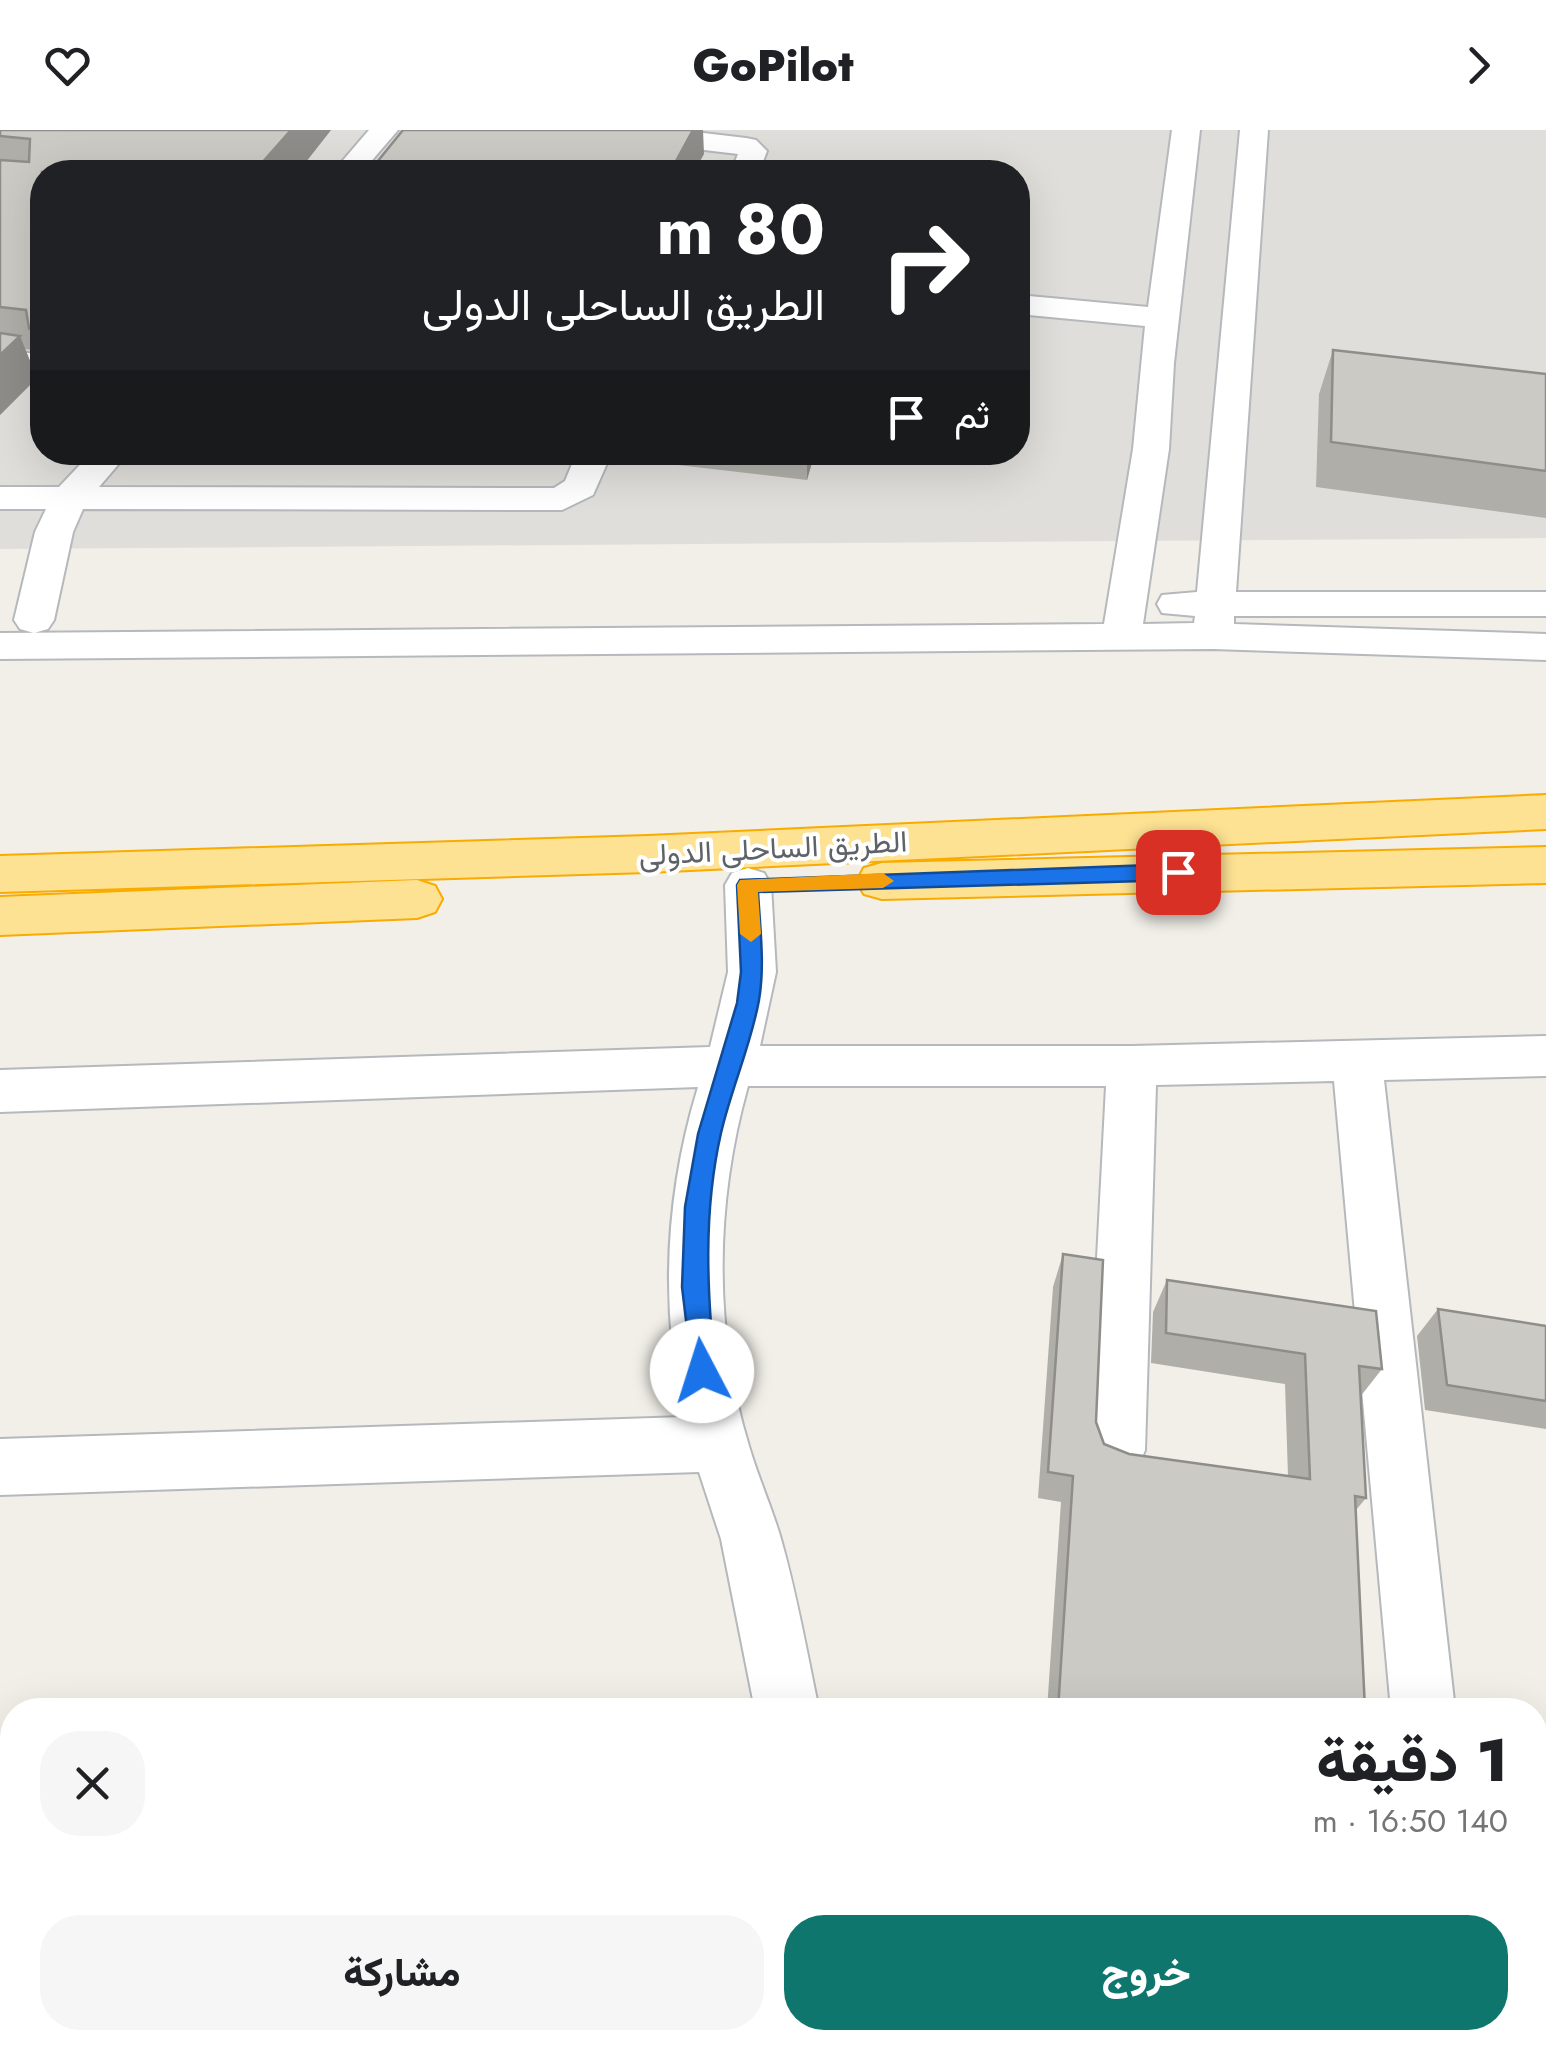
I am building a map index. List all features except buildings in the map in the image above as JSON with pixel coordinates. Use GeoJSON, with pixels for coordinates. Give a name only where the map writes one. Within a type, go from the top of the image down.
{"type":"FeatureCollection","features":[{"type":"Feature","properties":{"kind":"highway","name":"الطريق الساحلى الدولى"},"geometry":{"type":"LineString","coordinates":[[0,874],[648,854],[1546,812]]}},
{"type":"Feature","properties":{"kind":"highway","name":"الطريق الساحلى الدولى"},"geometry":{"type":"LineString","coordinates":[[0,916],[748,885],[1546,864]]}},
{"type":"Feature","properties":{"kind":"street"},"geometry":{"type":"LineString","coordinates":[[358,160],[384,130]]}},
{"type":"Feature","properties":{"kind":"street"},"geometry":{"type":"LineString","coordinates":[[603,130],[746,146],[753,151],[750,160]]}},
{"type":"Feature","properties":{"kind":"street"},"geometry":{"type":"LineString","coordinates":[[1124,622],[1151,449],[1186,130]]}},
{"type":"Feature","properties":{"kind":"street"},"geometry":{"type":"LineString","coordinates":[[1214,619],[1254,130]]}},
{"type":"Feature","properties":{"kind":"street"},"geometry":{"type":"LineString","coordinates":[[1030,305],[1163,318]]}},
{"type":"Feature","properties":{"kind":"street"},"geometry":{"type":"LineString","coordinates":[[0,359],[30,363]]}},
{"type":"Feature","properties":{"kind":"street"},"geometry":{"type":"LineString","coordinates":[[100,465],[70,497],[17,620],[883,605],[1124,622]]}},
{"type":"Feature","properties":{"kind":"street"},"geometry":{"type":"LineString","coordinates":[[0,498],[562,500],[580,486],[589,465]]}},
{"type":"Feature","properties":{"kind":"street"},"geometry":{"type":"LineString","coordinates":[[0,646],[1124,622],[1546,604]]}},
{"type":"Feature","properties":{"kind":"street"},"geometry":{"type":"LineString","coordinates":[[1214,619],[1546,647]]}},
{"type":"Feature","properties":{"kind":"street"},"geometry":{"type":"LineString","coordinates":[[748,885],[752,972],[731,1066],[709,1134],[697,1207],[694,1287],[702,1371],[719,1444],[750,1539],[785,1698]]}},
{"type":"Feature","properties":{"kind":"street"},"geometry":{"type":"LineString","coordinates":[[0,1090],[731,1066],[1132,1066],[1546,1056]]}},
{"type":"Feature","properties":{"kind":"street"},"geometry":{"type":"LineString","coordinates":[[1357,1060],[1422,1698]]}},
{"type":"Feature","properties":{"kind":"street"},"geometry":{"type":"LineString","coordinates":[[1116,1450],[1132,1066]]}},
{"type":"Feature","properties":{"kind":"street"},"geometry":{"type":"LineString","coordinates":[[0,1467],[719,1444]]}},
{"type":"Feature","properties":{"kind":"shaded area"},"geometry":{"type":"Polygon","coordinates":[[[0,130],[1546,130],[1546,538],[0,549],[0,130]]]}},
{"type":"Feature","properties":{"kind":"slow traffic"},"geometry":{"type":"LineString","coordinates":[[751,934],[748,885],[883,881]]}},
{"type":"Feature","properties":{"kind":"route"},"geometry":{"type":"LineString","coordinates":[[702,1371],[694,1287],[697,1207],[709,1134],[748,1003],[752,972],[748,885],[1178,872]]}}]}
